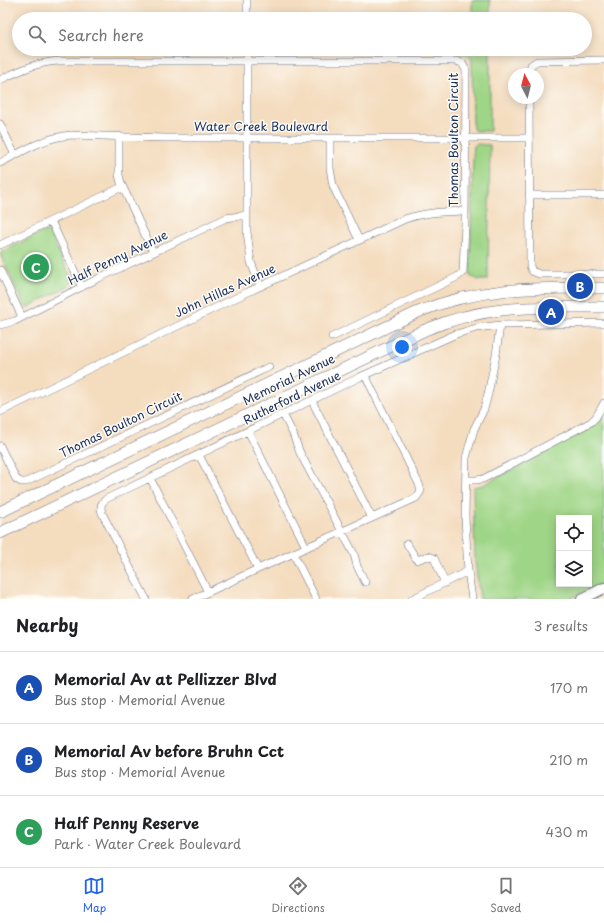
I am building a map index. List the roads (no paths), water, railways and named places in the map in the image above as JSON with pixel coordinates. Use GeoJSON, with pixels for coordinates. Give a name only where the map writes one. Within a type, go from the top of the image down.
{"type":"FeatureCollection","features":[{"type":"Feature","properties":{"kind":"main road","name":"Memorial Avenue"},"geometry":{"type":"LineString","coordinates":[[0,512],[403,319],[434,306],[480,293],[513,289],[604,288]]}},
{"type":"Feature","properties":{"kind":"main road","name":"Memorial Avenue"},"geometry":{"type":"LineString","coordinates":[[0,533],[446,321],[481,312],[508,308],[604,307]]}},
{"type":"Feature","properties":{"kind":"main road"},"geometry":{"type":"LineString","coordinates":[[0,540],[11,532],[18,524]]}},
{"type":"Feature","properties":{"kind":"street"},"geometry":{"type":"LineString","coordinates":[[247,0],[247,12]]}},
{"type":"Feature","properties":{"kind":"street"},"geometry":{"type":"LineString","coordinates":[[246,56],[246,215],[249,252],[260,286]]}},
{"type":"Feature","properties":{"kind":"street"},"geometry":{"type":"LineString","coordinates":[[530,68],[531,65],[536,61],[604,60]]}},
{"type":"Feature","properties":{"kind":"street","name":"Thomas Boulton Circuit"},"geometry":{"type":"LineString","coordinates":[[0,80],[28,67],[52,62],[459,62],[464,65],[466,70],[464,272],[460,276],[332,337]]}},
{"type":"Feature","properties":{"kind":"street"},"geometry":{"type":"LineString","coordinates":[[529,104],[529,263],[532,271],[539,274],[604,274]]}},
{"type":"Feature","properties":{"kind":"street"},"geometry":{"type":"LineString","coordinates":[[0,124],[15,155]]}},
{"type":"Feature","properties":{"kind":"street","name":"Water Creek Boulevard"},"geometry":{"type":"LineString","coordinates":[[0,163],[39,143],[58,136],[77,134],[164,138],[529,138]]}},
{"type":"Feature","properties":{"kind":"street"},"geometry":{"type":"LineString","coordinates":[[119,136],[119,175],[122,187],[153,252]]}},
{"type":"Feature","properties":{"kind":"street"},"geometry":{"type":"LineString","coordinates":[[330,138],[330,168],[333,186],[359,240]]}},
{"type":"Feature","properties":{"kind":"street"},"geometry":{"type":"LineString","coordinates":[[0,245],[122,187]]}},
{"type":"Feature","properties":{"kind":"street"},"geometry":{"type":"LineString","coordinates":[[529,195],[604,195]]}},
{"type":"Feature","properties":{"kind":"street","name":"John Hillas Avenue"},"geometry":{"type":"LineString","coordinates":[[0,412],[260,286],[405,219],[434,212],[465,211]]}},
{"type":"Feature","properties":{"kind":"street","name":"Half Penny Avenue"},"geometry":{"type":"LineString","coordinates":[[0,325],[22,317],[153,252],[226,218],[246,215]]}},
{"type":"Feature","properties":{"kind":"street"},"geometry":{"type":"LineString","coordinates":[[51,221],[82,287]]}},
{"type":"Feature","properties":{"kind":"street"},"geometry":{"type":"LineString","coordinates":[[0,270],[22,317]]}},
{"type":"Feature","properties":{"kind":"street","name":"Rutherford Avenue"},"geometry":{"type":"LineString","coordinates":[[146,599],[102,513],[100,506],[106,499],[365,375],[456,334],[500,324],[604,323]]}},
{"type":"Feature","properties":{"kind":"street"},"geometry":{"type":"LineString","coordinates":[[472,599],[468,571],[464,518],[466,458],[474,429],[484,409],[488,394],[496,355],[500,324]]}},
{"type":"Feature","properties":{"kind":"street","name":"Thomas Boulton Circuit"},"geometry":{"type":"LineString","coordinates":[[0,446],[16,479],[21,482],[26,482],[269,367]]}},
{"type":"Feature","properties":{"kind":"street"},"geometry":{"type":"LineString","coordinates":[[193,599],[416,498],[421,491],[419,486],[403,450],[365,375]]}},
{"type":"Feature","properties":{"kind":"street"},"geometry":{"type":"LineString","coordinates":[[312,401],[372,518]]}},
{"type":"Feature","properties":{"kind":"street"},"geometry":{"type":"LineString","coordinates":[[466,480],[483,479],[590,422],[596,417],[604,404]]}},
{"type":"Feature","properties":{"kind":"street"},"geometry":{"type":"LineString","coordinates":[[283,414],[300,453],[354,554],[357,566],[366,582]]}},
{"type":"Feature","properties":{"kind":"street"},"geometry":{"type":"LineString","coordinates":[[248,432],[306,547]]}},
{"type":"Feature","properties":{"kind":"street"},"geometry":{"type":"LineString","coordinates":[[199,455],[258,569]]}},
{"type":"Feature","properties":{"kind":"street"},"geometry":{"type":"LineString","coordinates":[[150,478],[208,592]]}},
{"type":"Feature","properties":{"kind":"street"},"geometry":{"type":"LineString","coordinates":[[407,544],[417,560],[428,556],[434,558],[446,583]]}},
{"type":"Feature","properties":{"kind":"street"},"geometry":{"type":"LineString","coordinates":[[293,553],[316,599]]}},
{"type":"Feature","properties":{"kind":"street"},"geometry":{"type":"LineString","coordinates":[[412,599],[468,571]]}},
{"type":"Feature","properties":{"kind":"street"},"geometry":{"type":"LineString","coordinates":[[582,599],[604,588]]}},
{"type":"Feature","properties":{"kind":"place","name":"Half Penny Reserve"},"geometry":{"type":"Point","coordinates":[36,267]}},
{"type":"Feature","properties":{"kind":"place","name":"Memorial Av before Bruhn Cct"},"geometry":{"type":"Point","coordinates":[580,286]}},
{"type":"Feature","properties":{"kind":"place","name":"Memorial Av at Pellizzer Blvd"},"geometry":{"type":"Point","coordinates":[551,312]}}]}
